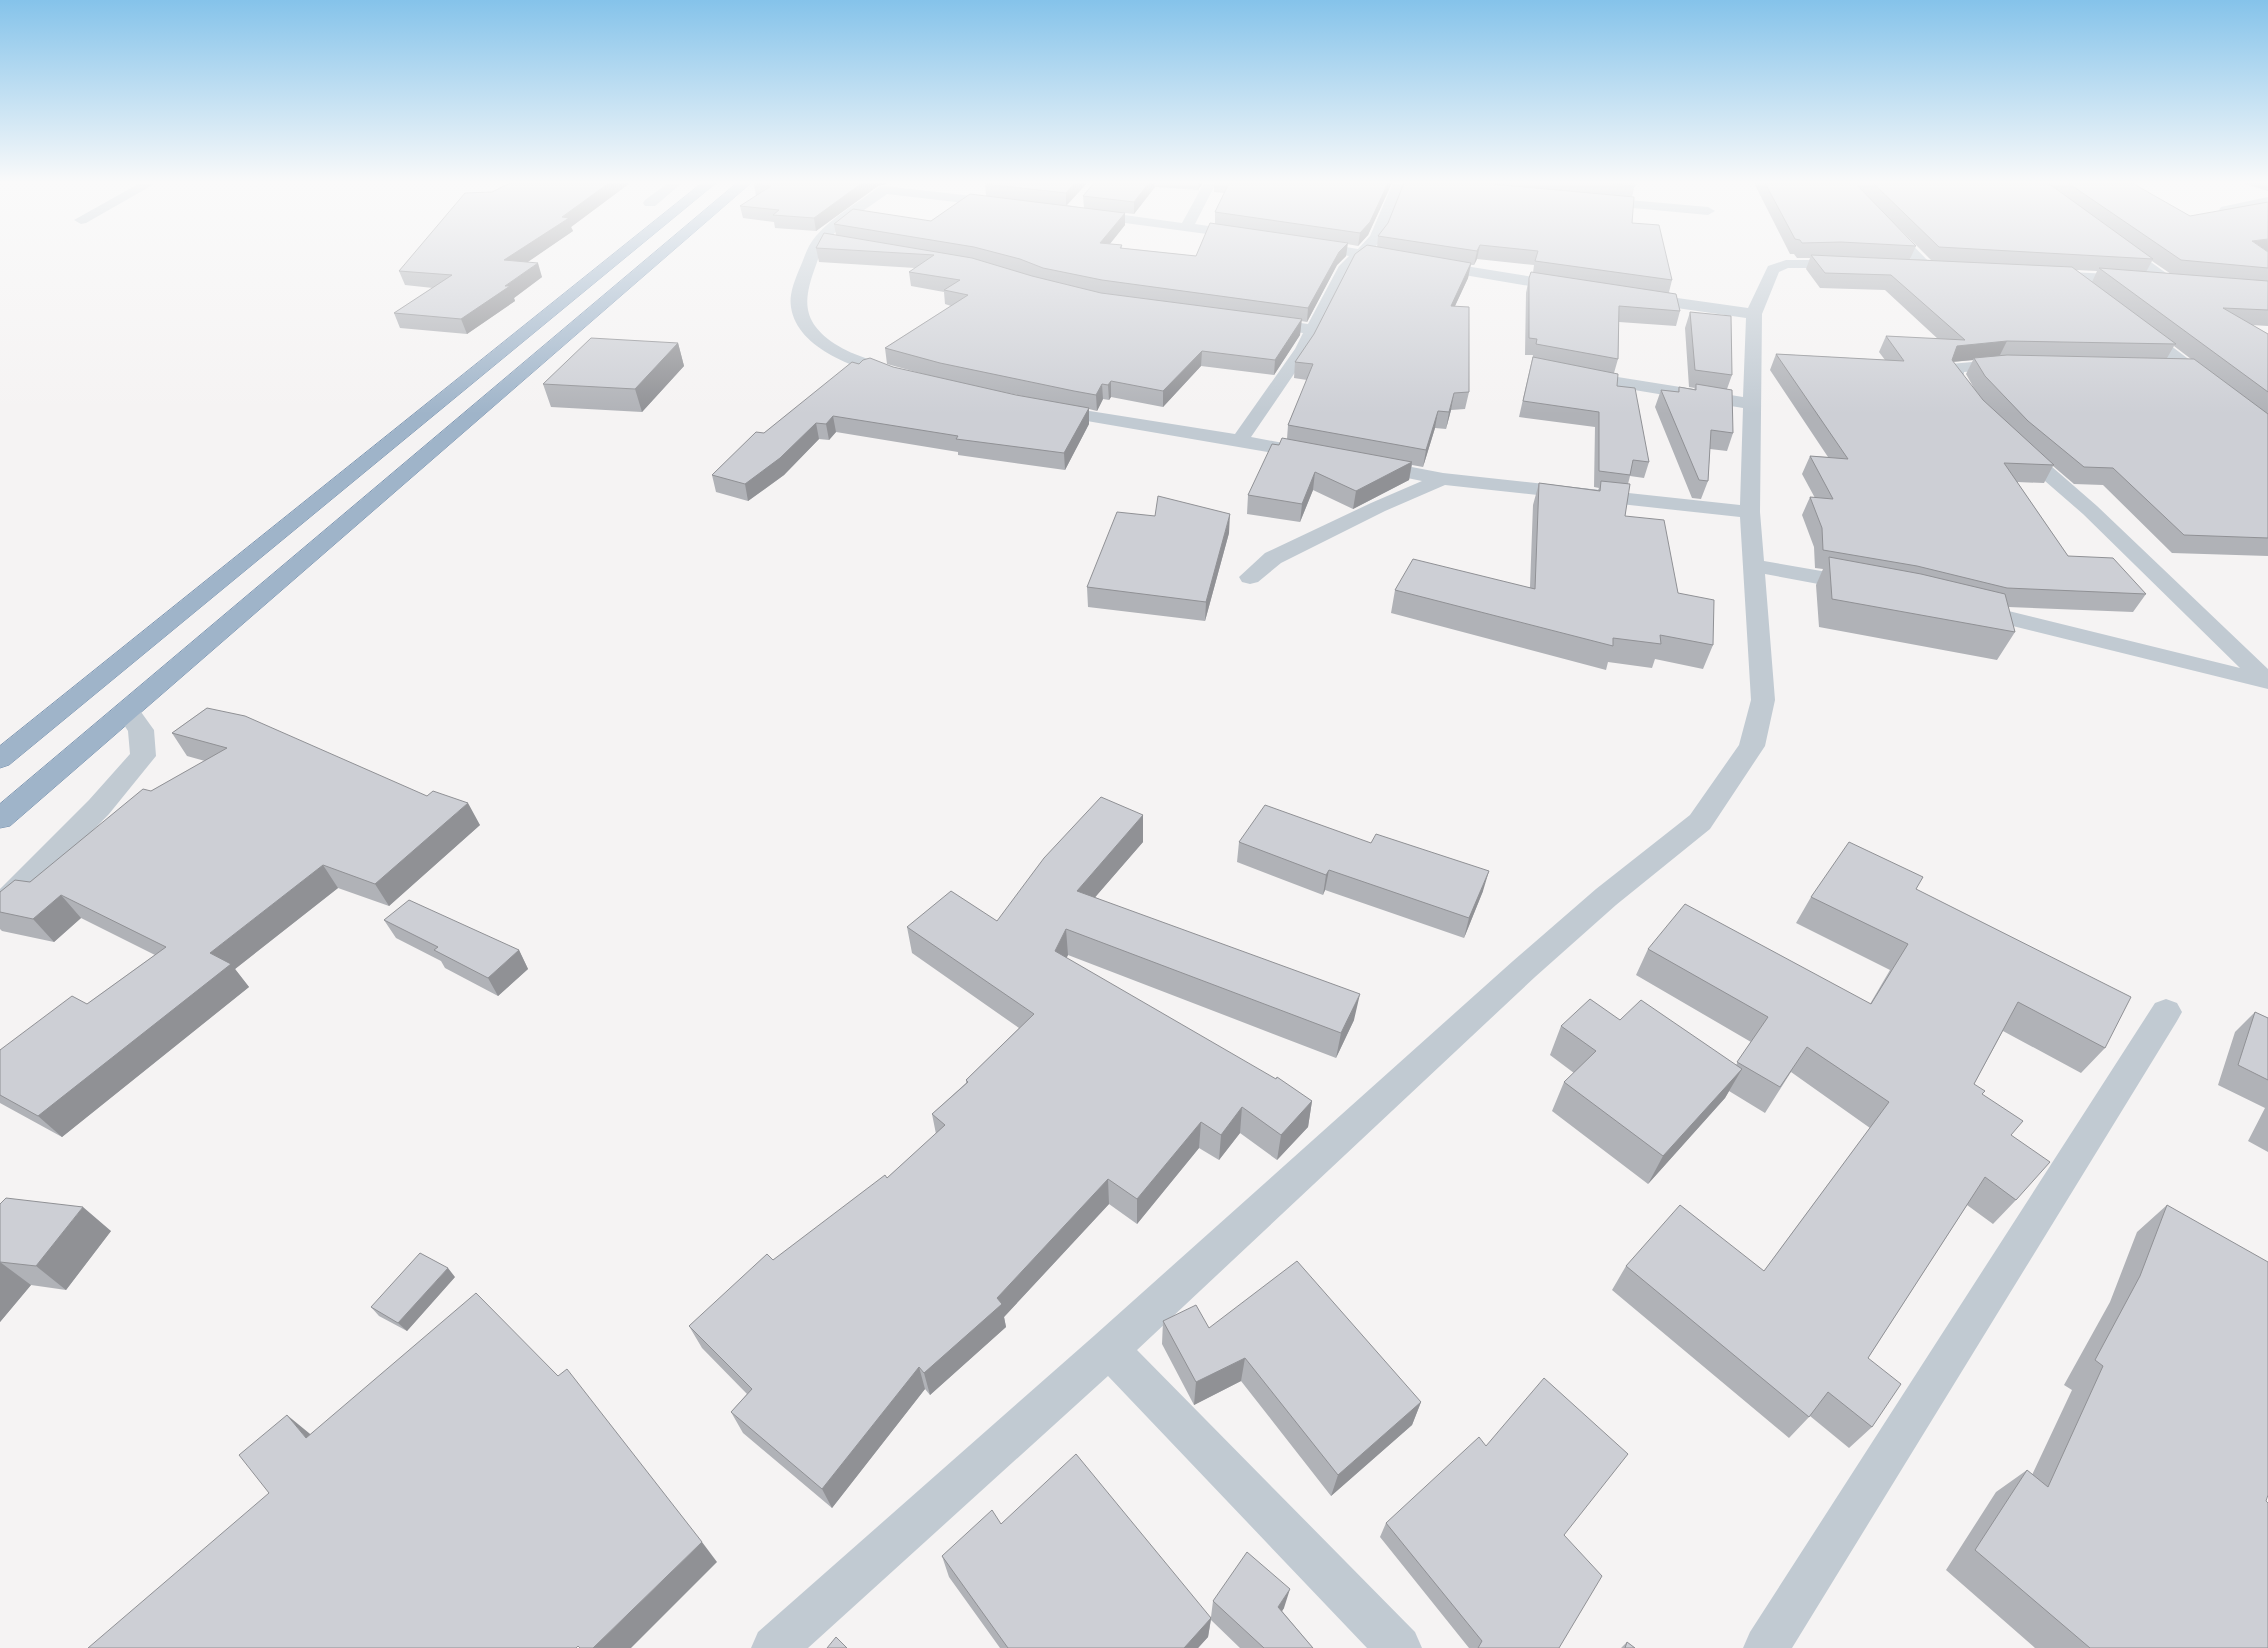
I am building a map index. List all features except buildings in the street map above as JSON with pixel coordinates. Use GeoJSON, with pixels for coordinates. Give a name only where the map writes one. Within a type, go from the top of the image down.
{"type":"FeatureCollection","features":[{"type":"Feature","properties":{"kind":"highway"},"geometry":{"type":"LineString","coordinates":[[0,758],[615,260]]}},
{"type":"Feature","properties":{"kind":"highway"},"geometry":{"type":"LineString","coordinates":[[0,819],[655,260]]}},
{"type":"Feature","properties":{"kind":"street"},"geometry":{"type":"LineString","coordinates":[[811,260],[801,281],[797,300],[799,312],[806,324],[823,343],[845,355],[912,379]]}},
{"type":"Feature","properties":{"kind":"street"},"geometry":{"type":"LineString","coordinates":[[1240,440],[1304,349],[1312,329],[1346,266],[1353,260]]}},
{"type":"Feature","properties":{"kind":"street"},"geometry":{"type":"LineString","coordinates":[[1404,260],[1576,288]]}},
{"type":"Feature","properties":{"kind":"street"},"geometry":{"type":"LineString","coordinates":[[1919,260],[1929,270]]}},
{"type":"Feature","properties":{"kind":"street"},"geometry":{"type":"LineString","coordinates":[[2139,260],[2168,281]]}},
{"type":"Feature","properties":{"kind":"street"},"geometry":{"type":"LineString","coordinates":[[774,1648],[1109,1349],[1524,969],[1606,897],[1700,822],[1752,746],[1763,700],[1750,512],[1754,314],[1773,269],[1786,264],[1863,265]]}},
{"type":"Feature","properties":{"kind":"street"},"geometry":{"type":"LineString","coordinates":[[1910,268],[1948,271]]}},
{"type":"Feature","properties":{"kind":"street"},"geometry":{"type":"LineString","coordinates":[[2032,275],[2187,283]]}},
{"type":"Feature","properties":{"kind":"street"},"geometry":{"type":"LineString","coordinates":[[2069,276],[2092,294]]}},
{"type":"Feature","properties":{"kind":"street"},"geometry":{"type":"LineString","coordinates":[[1626,295],[1754,314]]}},
{"type":"Feature","properties":{"kind":"street"},"geometry":{"type":"LineString","coordinates":[[1244,321],[1312,329]]}},
{"type":"Feature","properties":{"kind":"street"},"geometry":{"type":"LineString","coordinates":[[2129,322],[2221,392]]}},
{"type":"Feature","properties":{"kind":"street"},"geometry":{"type":"LineString","coordinates":[[1981,410],[1968,398],[1955,377],[1956,368],[1999,364],[2028,365]]}},
{"type":"Feature","properties":{"kind":"street"},"geometry":{"type":"LineString","coordinates":[[2161,368],[2190,368]]}},
{"type":"Feature","properties":{"kind":"street"},"geometry":{"type":"LineString","coordinates":[[1563,372],[1753,404]]}},
{"type":"Feature","properties":{"kind":"street"},"geometry":{"type":"LineString","coordinates":[[1037,408],[1240,440],[1327,456]]}},
{"type":"Feature","properties":{"kind":"street"},"geometry":{"type":"LineString","coordinates":[[2005,436],[2090,510],[2268,682]]}},
{"type":"Feature","properties":{"kind":"street"},"geometry":{"type":"LineString","coordinates":[[1356,462],[1443,479],[1750,512]]}},
{"type":"Feature","properties":{"kind":"street"},"geometry":{"type":"LineString","coordinates":[[1250,577],[1273,558],[1378,507],[1443,479]]}},
{"type":"Feature","properties":{"kind":"street"},"geometry":{"type":"LineString","coordinates":[[1754,566],[1878,588]]}},
{"type":"Feature","properties":{"kind":"street"},"geometry":{"type":"LineString","coordinates":[[1955,605],[2268,682]]}},
{"type":"Feature","properties":{"kind":"street"},"geometry":{"type":"LineString","coordinates":[[0,908],[99,807],[143,756],[141,730],[127,711]]}},
{"type":"Feature","properties":{"kind":"street"},"geometry":{"type":"LineString","coordinates":[[1766,1648],[2166,1012]]}},
{"type":"Feature","properties":{"kind":"street"},"geometry":{"type":"LineString","coordinates":[[1109,1349],[1399,1648]]}}]}
